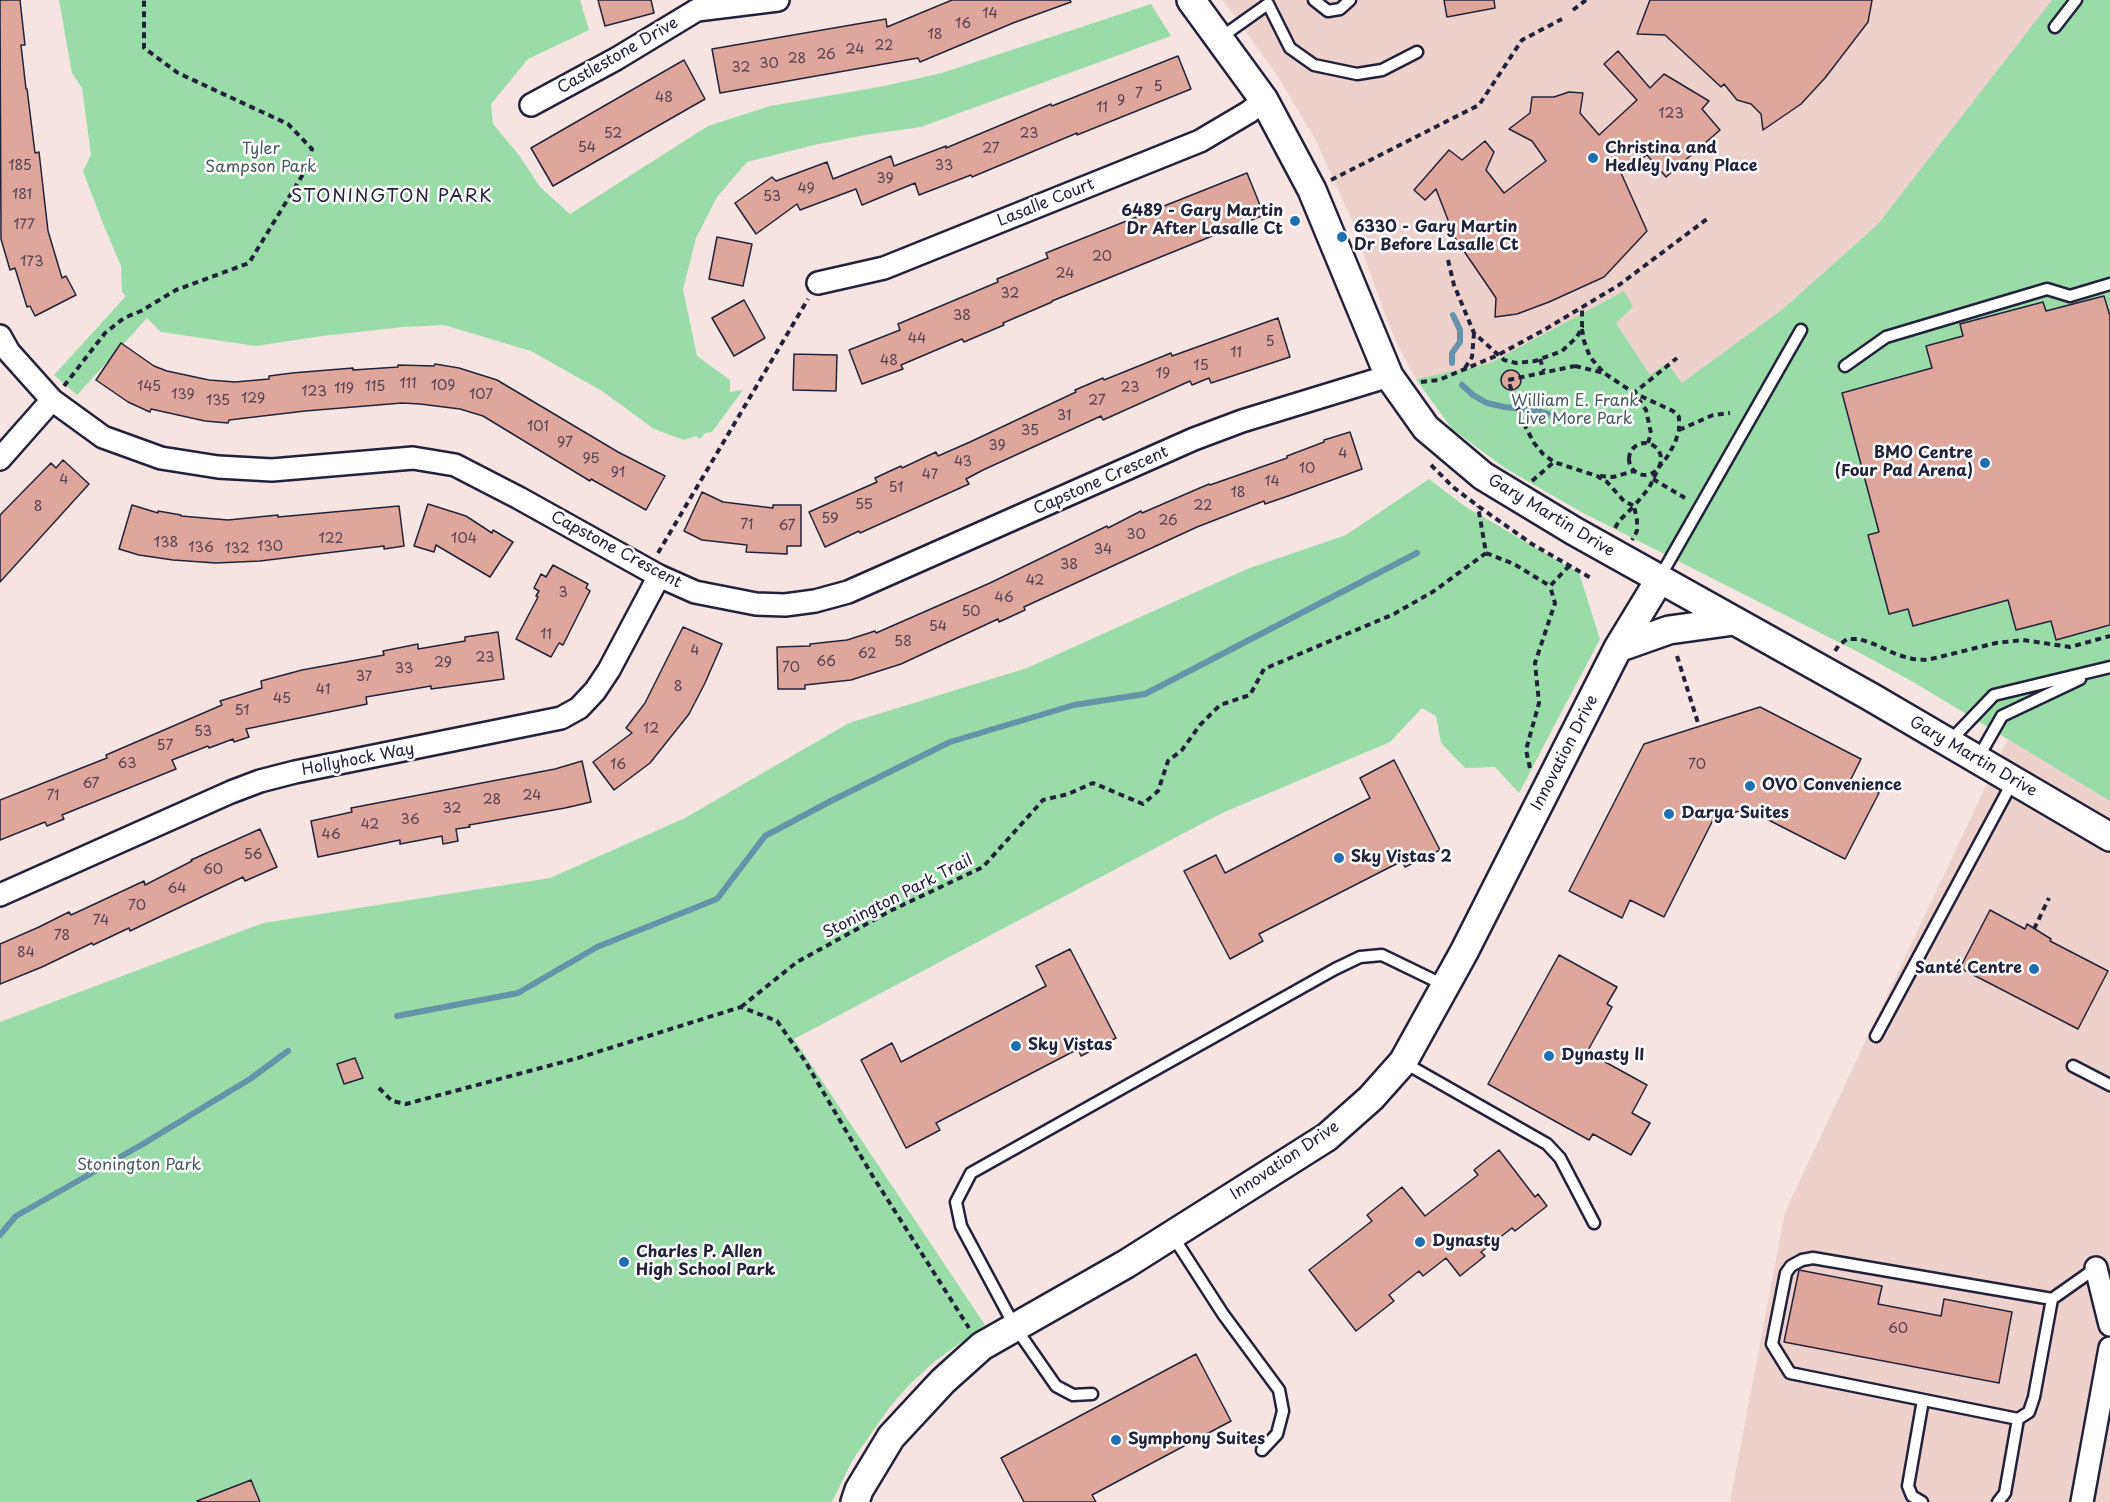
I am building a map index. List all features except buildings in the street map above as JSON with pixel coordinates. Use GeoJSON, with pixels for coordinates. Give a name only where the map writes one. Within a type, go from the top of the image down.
{"type":"FeatureCollection","features":[{"type":"Feature","properties":{"kind":"street","name":"Castlestone Drive"},"geometry":{"type":"LineString","coordinates":[[531,105],[616,59],[695,5],[778,0]]}},
{"type":"Feature","properties":{"kind":"street","name":"Gary Martin Drive"},"geometry":{"type":"LineString","coordinates":[[1191,0],[1264,100],[1312,190],[1389,376],[1426,428],[1483,476],[2110,837]]}},
{"type":"Feature","properties":{"kind":"street","name":"Lasalle Court"},"geometry":{"type":"LineString","coordinates":[[818,283],[884,268],[1190,145],[1249,112],[1264,100]]}},
{"type":"Feature","properties":{"kind":"street","name":"Capstone Crescent"},"geometry":{"type":"LineString","coordinates":[[0,336],[9,352],[52,400],[103,437],[161,458],[218,467],[272,470],[413,458],[455,465],[695,592],[756,604],[785,605],[815,601],[848,592],[1194,439],[1242,421],[1389,376]]}},
{"type":"Feature","properties":{"kind":"street"},"geometry":{"type":"LineString","coordinates":[[0,459],[52,400]]}},
{"type":"Feature","properties":{"kind":"street","name":"Hollyhock Way"},"geometry":{"type":"LineString","coordinates":[[0,895],[260,781],[561,718],[579,708],[595,691],[609,670],[654,572]]}},
{"type":"Feature","properties":{"kind":"street","name":"Innovation Drive"},"geometry":{"type":"LineString","coordinates":[[855,1502],[859,1490],[891,1437],[943,1381],[982,1346],[1172,1235],[1327,1137],[1371,1098],[1403,1062],[1446,986],[1618,648],[1659,579]]}},
{"type":"Feature","properties":{"kind":"street"},"geometry":{"type":"LineString","coordinates":[[1618,648],[1669,630],[1734,621]]}},
{"type":"Feature","properties":{"kind":"street"},"geometry":{"type":"LineString","coordinates":[[2096,1268],[2110,1325]]}},
{"type":"Feature","properties":{"kind":"street"},"geometry":{"type":"LineString","coordinates":[[2082,1502],[2110,1348]]}},
{"type":"Feature","properties":{"kind":"lane"},"geometry":{"type":"LineString","coordinates":[[1220,38],[1267,2],[1281,0]]}},
{"type":"Feature","properties":{"kind":"lane"},"geometry":{"type":"LineString","coordinates":[[1314,0],[1328,11],[1340,9],[1350,0]]}},
{"type":"Feature","properties":{"kind":"lane"},"geometry":{"type":"LineString","coordinates":[[2055,27],[2076,0]]}},
{"type":"Feature","properties":{"kind":"lane"},"geometry":{"type":"LineString","coordinates":[[1267,2],[1290,48],[1314,64],[1357,74],[1382,70],[1417,52]]}},
{"type":"Feature","properties":{"kind":"lane"},"geometry":{"type":"LineString","coordinates":[[1845,366],[1886,337],[2048,289],[2070,296],[2110,284]]}},
{"type":"Feature","properties":{"kind":"lane"},"geometry":{"type":"LineString","coordinates":[[1659,579],[1801,330]]}},
{"type":"Feature","properties":{"kind":"lane"},"geometry":{"type":"LineString","coordinates":[[1948,742],[1994,695],[2104,669]]}},
{"type":"Feature","properties":{"kind":"lane"},"geometry":{"type":"LineString","coordinates":[[1977,760],[2002,716],[2104,669]]}},
{"type":"Feature","properties":{"kind":"lane"},"geometry":{"type":"LineString","coordinates":[[1876,1036],[2013,781]]}},
{"type":"Feature","properties":{"kind":"lane"},"geometry":{"type":"LineString","coordinates":[[1092,1394],[1073,1395],[1056,1386],[1015,1327],[961,1226],[956,1202],[971,1173],[1360,957],[1382,955],[1446,986]]}},
{"type":"Feature","properties":{"kind":"lane"},"geometry":{"type":"LineString","coordinates":[[1403,1062],[1547,1144],[1560,1158],[1594,1223]]}},
{"type":"Feature","properties":{"kind":"lane"},"geometry":{"type":"LineString","coordinates":[[2073,1066],[2110,1085]]}},
{"type":"Feature","properties":{"kind":"lane"},"geometry":{"type":"LineString","coordinates":[[1172,1235],[1223,1314],[1279,1390],[1283,1411],[1277,1434],[1262,1450]]}},
{"type":"Feature","properties":{"kind":"lane"},"geometry":{"type":"LineString","coordinates":[[2052,1299],[1813,1258],[1802,1260],[1791,1266],[1786,1273],[1772,1344],[1790,1373],[2018,1419],[2029,1412],[2034,1397],[2052,1299],[2096,1268]]}},
{"type":"Feature","properties":{"kind":"lane"},"geometry":{"type":"LineString","coordinates":[[1922,1502],[1912,1496],[1908,1486],[1923,1400]]}},
{"type":"Feature","properties":{"kind":"lane"},"geometry":{"type":"LineString","coordinates":[[1998,1502],[2005,1493],[2018,1419]]}},
{"type":"Feature","properties":{"kind":"path"},"geometry":{"type":"LineString","coordinates":[[52,400],[105,333],[124,318],[141,311],[176,290],[249,263],[308,166],[312,149],[288,124],[178,73],[144,48],[144,0]]}},
{"type":"Feature","properties":{"kind":"path"},"geometry":{"type":"LineString","coordinates":[[1573,10],[1586,0]]}},
{"type":"Feature","properties":{"kind":"path"},"geometry":{"type":"LineString","coordinates":[[1312,190],[1479,105],[1522,40],[1562,19]]}},
{"type":"Feature","properties":{"kind":"path"},"geometry":{"type":"LineString","coordinates":[[1416,381],[1439,380],[1497,355],[1619,285],[1707,219]]}},
{"type":"Feature","properties":{"kind":"path"},"geometry":{"type":"LineString","coordinates":[[1448,260],[1458,294],[1474,333],[1504,360],[1516,363],[1540,359],[1562,351],[1577,337],[1582,327]]}},
{"type":"Feature","properties":{"kind":"path"},"geometry":{"type":"LineString","coordinates":[[654,572],[818,283]]}},
{"type":"Feature","properties":{"kind":"path"},"geometry":{"type":"LineString","coordinates":[[1582,307],[1584,341],[1590,357],[1604,373],[1634,393],[1673,411],[1679,417],[1679,430],[1667,457],[1652,474],[1634,471],[1613,477],[1597,476]]}},
{"type":"Feature","properties":{"kind":"path"},"geometry":{"type":"LineString","coordinates":[[1465,368],[1472,357],[1474,333]]}},
{"type":"Feature","properties":{"kind":"path"},"geometry":{"type":"LineString","coordinates":[[1634,393],[1677,358]]}},
{"type":"Feature","properties":{"kind":"path"},"geometry":{"type":"LineString","coordinates":[[1540,359],[1544,371]]}},
{"type":"Feature","properties":{"kind":"path"},"geometry":{"type":"LineString","coordinates":[[1604,373],[1575,366],[1508,380],[1521,418],[1534,443],[1554,462],[1597,476],[1607,482],[1624,501],[1634,506]]}},
{"type":"Feature","properties":{"kind":"path"},"geometry":{"type":"LineString","coordinates":[[1634,393],[1646,410],[1651,433],[1648,443]]}},
{"type":"Feature","properties":{"kind":"path"},"geometry":{"type":"LineString","coordinates":[[1679,430],[1713,415],[1730,413]]}},
{"type":"Feature","properties":{"kind":"path"},"geometry":{"type":"LineString","coordinates":[[1613,531],[1619,521],[1639,501],[1653,479],[1661,457],[1657,448],[1648,443],[1637,444],[1630,452],[1628,462],[1634,471]]}},
{"type":"Feature","properties":{"kind":"path"},"geometry":{"type":"LineString","coordinates":[[1526,486],[1554,462]]}},
{"type":"Feature","properties":{"kind":"path"},"geometry":{"type":"LineString","coordinates":[[1653,479],[1685,498]]}},
{"type":"Feature","properties":{"kind":"path"},"geometry":{"type":"LineString","coordinates":[[1478,506],[1486,553],[1514,564],[1550,586],[1555,603],[1534,663],[1539,704],[1526,750],[1531,770]]}},
{"type":"Feature","properties":{"kind":"path"},"geometry":{"type":"LineString","coordinates":[[1632,542],[1637,531],[1634,506]]}},
{"type":"Feature","properties":{"kind":"path","name":"Stonington Park Trail"},"geometry":{"type":"LineString","coordinates":[[379,1088],[392,1101],[406,1104],[578,1058],[741,1007],[797,962],[892,910],[983,867],[1043,800],[1068,794],[1093,783],[1143,804],[1158,791],[1168,761],[1182,750],[1200,725],[1220,705],[1250,695],[1264,669],[1394,614],[1434,591],[1486,553]]}},
{"type":"Feature","properties":{"kind":"path"},"geometry":{"type":"LineString","coordinates":[[1550,586],[1569,566]]}},
{"type":"Feature","properties":{"kind":"path"},"geometry":{"type":"LineString","coordinates":[[1835,651],[1847,639],[1859,639],[1898,655],[1927,660],[2005,642],[2023,640],[2070,646],[2110,636]]}},
{"type":"Feature","properties":{"kind":"path"},"geometry":{"type":"LineString","coordinates":[[1677,656],[1699,726]]}},
{"type":"Feature","properties":{"kind":"path"},"geometry":{"type":"LineString","coordinates":[[2034,929],[2049,898]]}},
{"type":"Feature","properties":{"kind":"path"},"geometry":{"type":"LineString","coordinates":[[741,1007],[777,1021],[804,1061],[944,1290],[982,1346]]}},
{"type":"Feature","properties":{"kind":"shaded area"},"geometry":{"type":"Polygon","coordinates":[[[1223,0],[2052,0],[1878,224],[1783,309],[1682,384],[1650,375],[1616,323],[1633,307],[1623,292],[1490,363],[1416,379],[1387,320],[1350,216],[1315,139],[1277,75],[1223,0]]]}},
{"type":"Feature","properties":{"kind":"shaded area"},"geometry":{"type":"Polygon","coordinates":[[[2008,739],[2110,801],[2110,1502],[1730,1502],[1785,1212],[2008,739]]]}},
{"type":"Feature","properties":{"kind":"green space","name":"Tyler Sampson Park"},"geometry":{"type":"Polygon","coordinates":[[[59,0],[580,0],[589,30],[528,59],[491,104],[493,124],[519,155],[540,187],[570,214],[708,126],[770,106],[884,86],[942,73],[1151,4],[1171,36],[921,127],[814,145],[747,162],[717,197],[696,238],[683,289],[697,356],[730,380],[730,392],[743,390],[712,432],[705,433],[700,439],[696,436],[684,440],[654,429],[602,391],[531,351],[444,325],[322,336],[256,346],[161,332],[147,318],[77,395],[54,375],[126,296],[122,292],[121,266],[83,171],[91,155],[82,88],[72,73],[59,0]]]}},
{"type":"Feature","properties":{"kind":"green space","name":"William E. Frank Live More Park"},"geometry":{"type":"Polygon","coordinates":[[[2052,0],[2110,0],[2110,801],[1915,683],[1583,513],[1505,468],[1452,429],[1416,379],[1490,363],[1624,291],[1633,307],[1616,323],[1650,375],[1667,363],[1682,383],[1783,309],[1878,224],[2052,0]]]}},
{"type":"Feature","properties":{"kind":"green space","name":"Stonington Park"},"geometry":{"type":"Polygon","coordinates":[[[1429,479],[1466,507],[1579,573],[1600,639],[1519,793],[1495,767],[1465,768],[1441,743],[1436,716],[1422,708],[1390,742],[1222,813],[794,1039],[985,1325],[934,1362],[889,1408],[852,1461],[832,1502],[0,1502],[0,1022],[263,923],[550,878],[685,818],[849,723],[1027,668],[1247,569],[1346,535],[1429,479]]]}},
{"type":"Feature","properties":{"kind":"waterway"},"geometry":{"type":"LineString","coordinates":[[1452,363],[1452,353],[1460,342],[1460,330],[1453,315]]}},
{"type":"Feature","properties":{"kind":"waterway"},"geometry":{"type":"LineString","coordinates":[[1462,385],[1487,403],[1548,414]]}},
{"type":"Feature","properties":{"kind":"waterway"},"geometry":{"type":"LineString","coordinates":[[397,1016],[518,993],[597,947],[717,899],[765,836],[950,742],[1074,705],[1145,694],[1417,553]]}},
{"type":"Feature","properties":{"kind":"waterway"},"geometry":{"type":"LineString","coordinates":[[0,1235],[16,1216],[143,1144],[250,1079],[288,1051]]}},
{"type":"Feature","properties":{"kind":"place","name":"Christina and Hedley Ivany Place"},"geometry":{"type":"Point","coordinates":[1593,158]}},
{"type":"Feature","properties":{"kind":"place","name":"6489 - Gary Martin Dr After Lasalle Ct"},"geometry":{"type":"Point","coordinates":[1295,221]}},
{"type":"Feature","properties":{"kind":"place","name":"6330 - Gary Martin Dr Before Lasalle Ct"},"geometry":{"type":"Point","coordinates":[1342,237]}},
{"type":"Feature","properties":{"kind":"place","name":"BMO Centre (Four Pad Arena)"},"geometry":{"type":"Point","coordinates":[1985,463]}},
{"type":"Feature","properties":{"kind":"place","name":"OVO Convenience"},"geometry":{"type":"Point","coordinates":[1750,786]}},
{"type":"Feature","properties":{"kind":"place","name":"Darya Suites"},"geometry":{"type":"Point","coordinates":[1669,814]}},
{"type":"Feature","properties":{"kind":"place","name":"Sky Vistas 2"},"geometry":{"type":"Point","coordinates":[1339,858]}},
{"type":"Feature","properties":{"kind":"place","name":"Santé Centre"},"geometry":{"type":"Point","coordinates":[2034,969]}},
{"type":"Feature","properties":{"kind":"place","name":"Sky Vistas"},"geometry":{"type":"Point","coordinates":[1016,1046]}},
{"type":"Feature","properties":{"kind":"place","name":"Dynasty II"},"geometry":{"type":"Point","coordinates":[1549,1056]}},
{"type":"Feature","properties":{"kind":"place","name":"Dynasty"},"geometry":{"type":"Point","coordinates":[1420,1242]}},
{"type":"Feature","properties":{"kind":"place","name":"Charles P. Allen High School Park"},"geometry":{"type":"Point","coordinates":[624,1262]}},
{"type":"Feature","properties":{"kind":"place","name":"Symphony Suites"},"geometry":{"type":"Point","coordinates":[1116,1440]}},
{"type":"Feature","properties":{"kind":"district","name":"STONINGTON PARK"},"geometry":{"type":"Point","coordinates":[392,197]}}]}
